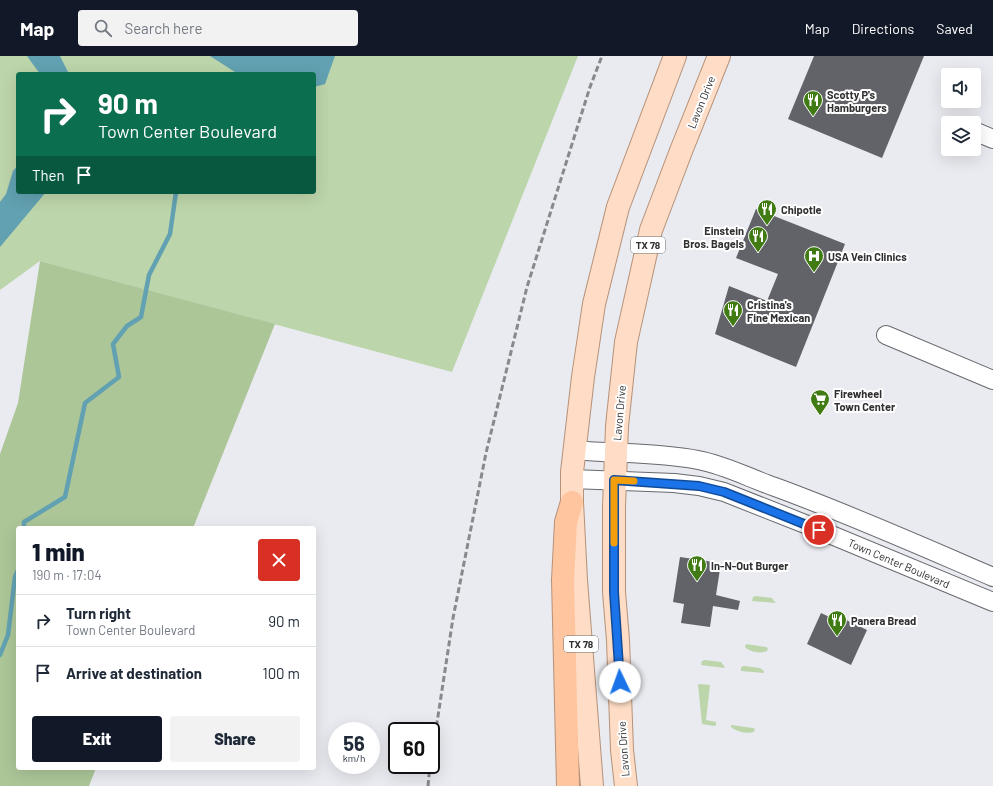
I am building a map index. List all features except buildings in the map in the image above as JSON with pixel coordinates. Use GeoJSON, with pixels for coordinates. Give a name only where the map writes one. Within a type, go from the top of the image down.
{"type":"FeatureCollection","features":[{"type":"Feature","properties":{"kind":"highway"},"geometry":{"type":"LineString","coordinates":[[568,786],[563,580],[566,522],[572,502]]}},
{"type":"Feature","properties":{"kind":"main road","name":"TX 78"},"geometry":{"type":"LineString","coordinates":[[592,786],[576,580],[572,502],[574,450],[594,304],[616,215],[675,56]]}},
{"type":"Feature","properties":{"kind":"main road","name":"Lavon Drive"},"geometry":{"type":"LineString","coordinates":[[626,786],[622,750],[618,640],[614,592],[614,480],[615,454],[626,342],[651,230],[719,56]]}},
{"type":"Feature","properties":{"kind":"street"},"geometry":{"type":"LineString","coordinates":[[981,134],[993,139]]}},
{"type":"Feature","properties":{"kind":"street"},"geometry":{"type":"LineString","coordinates":[[886,335],[993,380]]}},
{"type":"Feature","properties":{"kind":"street"},"geometry":{"type":"LineString","coordinates":[[574,450],[615,454],[671,456],[699,460],[734,470],[815,502],[993,577]]}},
{"type":"Feature","properties":{"kind":"street","name":"Town Center Boulevard"},"geometry":{"type":"LineString","coordinates":[[572,479],[614,480],[699,486],[724,492],[993,602]]}},
{"type":"Feature","properties":{"kind":"green space"},"geometry":{"type":"Polygon","coordinates":[[[0,56],[578,56],[452,372],[40,261],[0,290],[0,56]]]}},
{"type":"Feature","properties":{"kind":"green space"},"geometry":{"type":"Polygon","coordinates":[[[40,261],[275,324],[194,526],[16,526],[16,770],[95,770],[89,786],[0,786],[0,454],[18,403],[40,261]]]}},
{"type":"Feature","properties":{"kind":"green space"},"geometry":{"type":"Polygon","coordinates":[[[753,597],[772,598],[776,603],[752,601],[753,597]]]}},
{"type":"Feature","properties":{"kind":"green space"},"geometry":{"type":"Polygon","coordinates":[[[746,644],[768,648],[767,651],[764,652],[755,652],[745,647],[746,644]]]}},
{"type":"Feature","properties":{"kind":"green space"},"geometry":{"type":"Polygon","coordinates":[[[702,661],[721,662],[725,668],[701,665],[702,661]]]}},
{"type":"Feature","properties":{"kind":"green space"},"geometry":{"type":"Polygon","coordinates":[[[741,667],[760,668],[764,671],[764,673],[741,671],[741,667]]]}},
{"type":"Feature","properties":{"kind":"green space"},"geometry":{"type":"Polygon","coordinates":[[[698,684],[710,685],[706,720],[716,722],[716,725],[714,726],[702,724],[698,684]]]}},
{"type":"Feature","properties":{"kind":"green space"},"geometry":{"type":"Polygon","coordinates":[[[731,725],[755,729],[754,732],[742,732],[733,729],[731,725]]]}},
{"type":"Feature","properties":{"kind":"water"},"geometry":{"type":"Polygon","coordinates":[[[27,56],[60,56],[68,72],[39,72],[27,56]]]}},
{"type":"Feature","properties":{"kind":"water"},"geometry":{"type":"Polygon","coordinates":[[[210,56],[335,56],[325,84],[316,86],[316,72],[235,72],[210,56]]]}},
{"type":"Feature","properties":{"kind":"water"},"geometry":{"type":"Polygon","coordinates":[[[16,167],[16,194],[44,194],[0,247],[0,202],[6,194],[13,171],[16,167]]]}},
{"type":"Feature","properties":{"kind":"waterway"},"geometry":{"type":"LineString","coordinates":[[24,526],[24,522],[65,497],[85,403],[119,377],[113,344],[127,326],[141,317],[149,275],[170,234],[176,194]]}},
{"type":"Feature","properties":{"kind":"waterway"},"geometry":{"type":"LineString","coordinates":[[0,655],[8,635],[16,575]]}},
{"type":"Feature","properties":{"kind":"railway"},"geometry":{"type":"LineString","coordinates":[[437,722],[453,618],[486,453],[527,287],[590,87],[602,56]]}},
{"type":"Feature","properties":{"kind":"railway"},"geometry":{"type":"LineString","coordinates":[[428,786],[429,774]]}},
{"type":"Feature","properties":{"kind":"slow traffic"},"geometry":{"type":"LineString","coordinates":[[614,543],[614,480],[634,481]]}},
{"type":"Feature","properties":{"kind":"place","name":"Scotty P's Hamburgers"},"geometry":{"type":"Point","coordinates":[813,117]}},
{"type":"Feature","properties":{"kind":"place","name":"Chipotle"},"geometry":{"type":"Point","coordinates":[767,226]}},
{"type":"Feature","properties":{"kind":"place","name":"Einstein Bros. Bagels"},"geometry":{"type":"Point","coordinates":[758,253]}},
{"type":"Feature","properties":{"kind":"place","name":"USA Vein Clinics"},"geometry":{"type":"Point","coordinates":[814,273]}},
{"type":"Feature","properties":{"kind":"place","name":"Cristina's Fine Mexican"},"geometry":{"type":"Point","coordinates":[733,327]}},
{"type":"Feature","properties":{"kind":"place","name":"Firewheel Town Center"},"geometry":{"type":"Point","coordinates":[820,416]}},
{"type":"Feature","properties":{"kind":"place","name":"In-N-Out Burger"},"geometry":{"type":"Point","coordinates":[697,582]}},
{"type":"Feature","properties":{"kind":"place","name":"Panera Bread"},"geometry":{"type":"Point","coordinates":[837,637]}},
{"type":"Feature","properties":{"kind":"route"},"geometry":{"type":"LineString","coordinates":[[620,682],[614,592],[614,480],[674,483],[699,486],[724,492],[819,530]]}}]}
